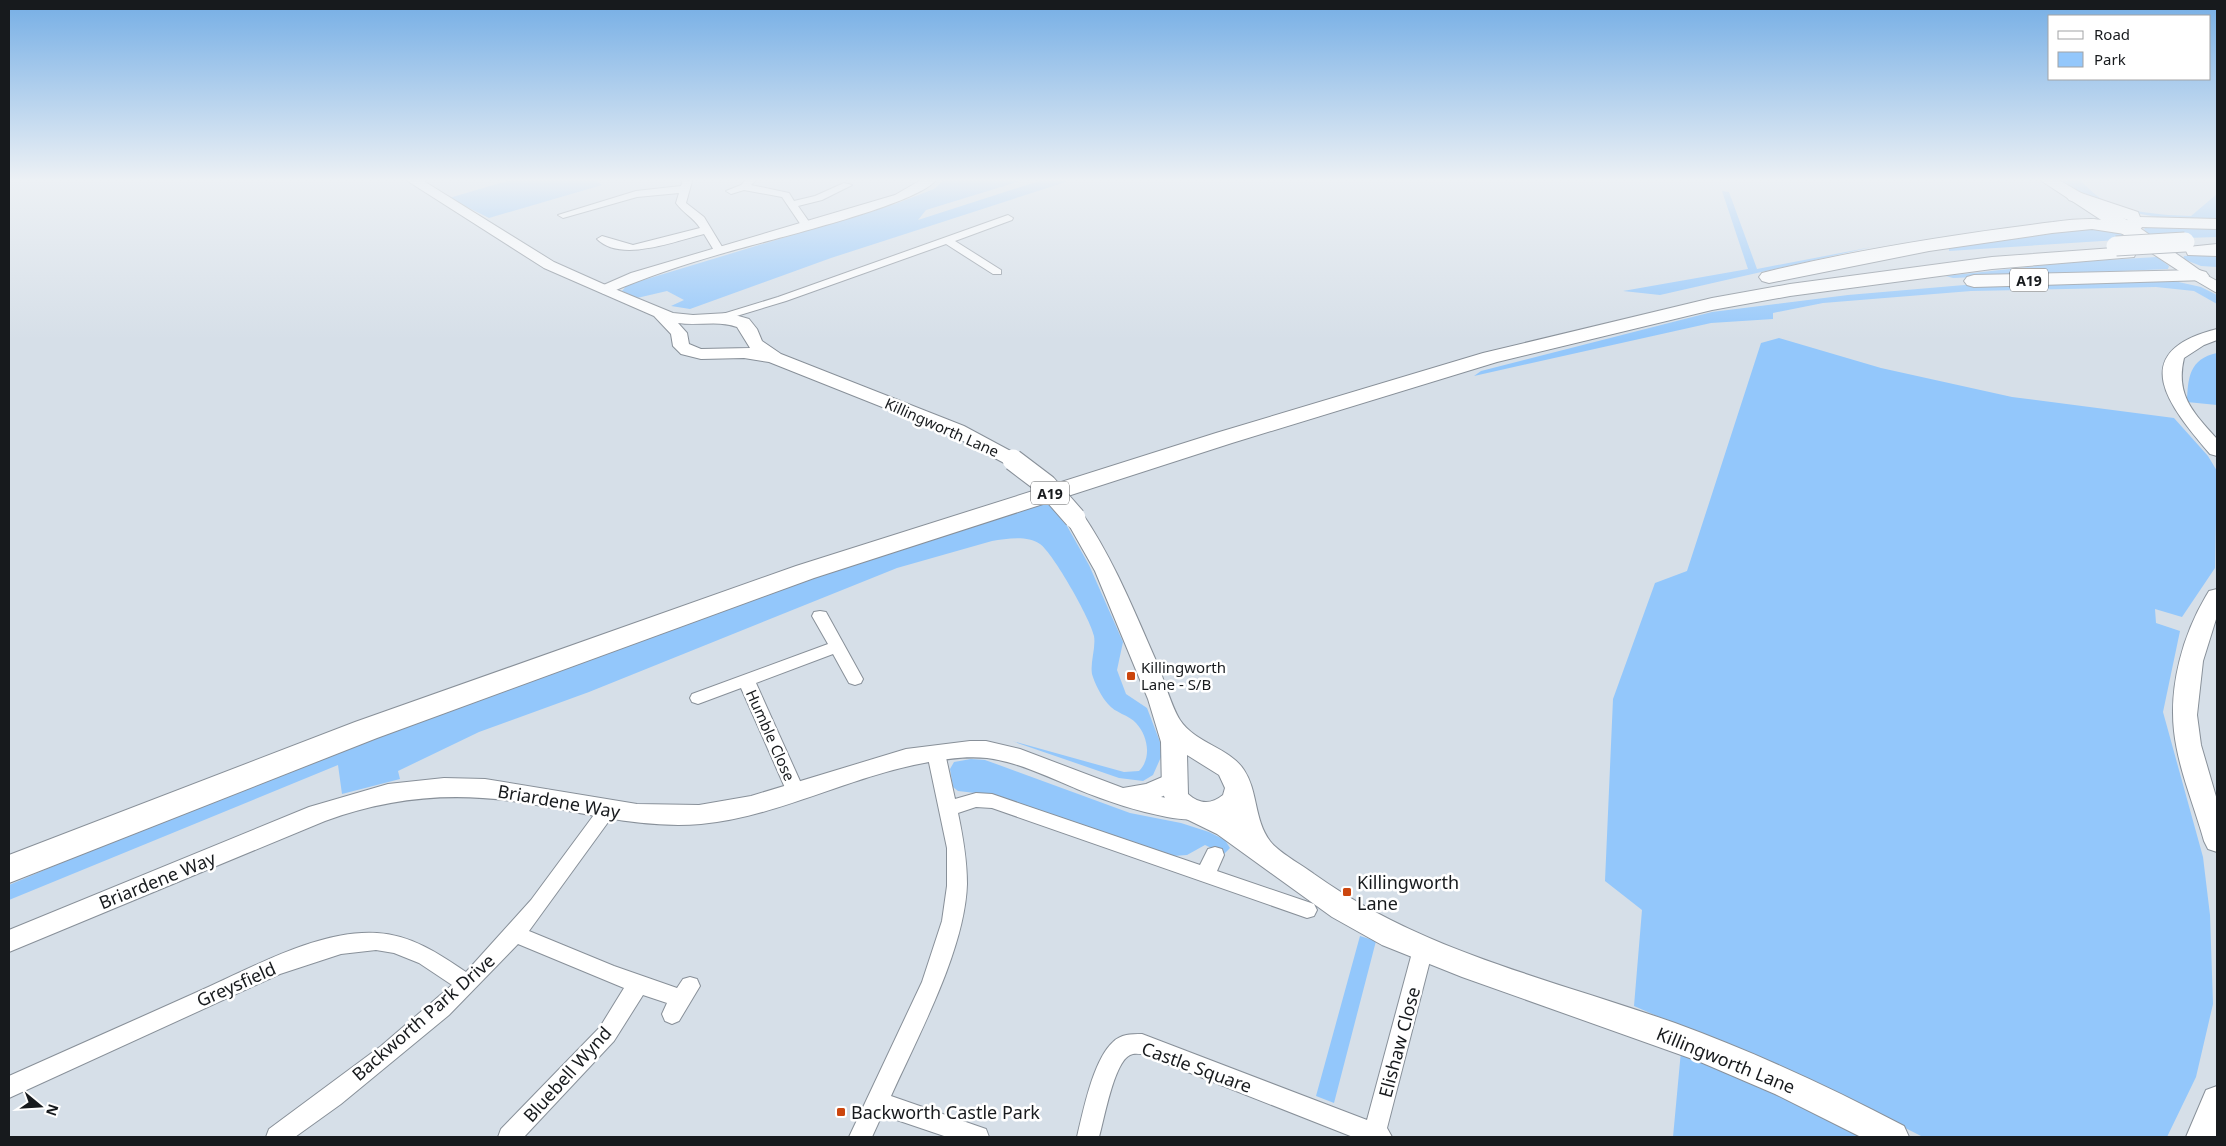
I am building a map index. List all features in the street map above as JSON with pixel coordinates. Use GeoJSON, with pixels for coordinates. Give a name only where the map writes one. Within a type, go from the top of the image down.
{"type":"FeatureCollection","features":[{"type":"Feature","properties":{"kind":"highway","name":"A19"},"geometry":{"type":"LineString","coordinates":[[9,869],[375,727],[805,572],[1224,438],[1490,356],[1706,299],[1832,263],[1939,243],[2012,233]]}},
{"type":"Feature","properties":{"kind":"highway","name":"A19"},"geometry":{"type":"LineString","coordinates":[[2120,233],[2125,243]]}},
{"type":"Feature","properties":{"kind":"highway","name":"A19"},"geometry":{"type":"LineString","coordinates":[[2125,243],[2128,233]]}},
{"type":"Feature","properties":{"kind":"highway","name":"A19"},"geometry":{"type":"LineString","coordinates":[[2202,266],[2217,241]]}},
{"type":"Feature","properties":{"kind":"highway","name":"A19"},"geometry":{"type":"LineString","coordinates":[[9,849],[371,711],[628,617],[804,556],[1472,349],[1554,327],[1706,299],[1992,263],[2125,243],[2202,266]]}},
{"type":"Feature","properties":{"kind":"highway","name":"A19"},"geometry":{"type":"LineString","coordinates":[[1706,299],[1743,303],[1958,281],[2202,266],[2217,250]]}},
{"type":"Feature","properties":{"kind":"main road"},"geometry":{"type":"LineString","coordinates":[[498,233],[540,260],[661,315],[686,320],[739,320],[749,331],[757,346],[775,358]]}},
{"type":"Feature","properties":{"kind":"main road"},"geometry":{"type":"LineString","coordinates":[[2115,233],[2125,243]]}},
{"type":"Feature","properties":{"kind":"main road"},"geometry":{"type":"LineString","coordinates":[[2202,266],[2217,288]]}},
{"type":"Feature","properties":{"kind":"main road"},"geometry":{"type":"LineString","coordinates":[[661,315],[680,336],[682,346],[689,351],[701,354],[748,353],[775,358]]}},
{"type":"Feature","properties":{"kind":"main road"},"geometry":{"type":"LineString","coordinates":[[680,336],[692,326],[715,319]]}},
{"type":"Feature","properties":{"kind":"main road"},"geometry":{"type":"LineString","coordinates":[[719,353],[740,345],[749,331]]}},
{"type":"Feature","properties":{"kind":"main road"},"geometry":{"type":"LineString","coordinates":[[2217,334],[2198,341],[2176,356],[2171,383],[2178,401],[2217,450]]}},
{"type":"Feature","properties":{"kind":"main road","name":"Killingworth Lane"},"geometry":{"type":"LineString","coordinates":[[775,358],[956,430],[1013,460],[1046,485],[1075,518],[1095,549],[1112,584],[1169,724]]}},
{"type":"Feature","properties":{"kind":"main road"},"geometry":{"type":"LineString","coordinates":[[2217,596],[2208,609],[2194,649],[2187,698],[2186,730],[2217,841]]}},
{"type":"Feature","properties":{"kind":"main road"},"geometry":{"type":"LineString","coordinates":[[1169,724],[1191,746],[1232,772],[1238,786],[1246,819],[1260,848]]}},
{"type":"Feature","properties":{"kind":"main road"},"geometry":{"type":"LineString","coordinates":[[1169,724],[1174,752],[1174,791],[1178,800],[1187,808],[1199,812],[1218,811],[1230,805],[1236,796],[1238,786]]}},
{"type":"Feature","properties":{"kind":"main road"},"geometry":{"type":"LineString","coordinates":[[1174,779],[1181,770],[1190,764],[1201,761],[1216,763]]}},
{"type":"Feature","properties":{"kind":"main road","name":"Killingworth Lane"},"geometry":{"type":"LineString","coordinates":[[1199,812],[1260,848],[1291,874],[1334,904],[1390,935],[1423,949],[1702,1048],[1771,1076],[1893,1137]]}},
{"type":"Feature","properties":{"kind":"main road"},"geometry":{"type":"LineString","coordinates":[[2202,1137],[2217,1101]]}},
{"type":"Feature","properties":{"kind":"street"},"geometry":{"type":"LineString","coordinates":[[590,243],[607,237],[623,247],[634,248],[692,233]]}},
{"type":"Feature","properties":{"kind":"street"},"geometry":{"type":"LineString","coordinates":[[708,233],[719,250]]}},
{"type":"Feature","properties":{"kind":"street"},"geometry":{"type":"LineString","coordinates":[[604,290],[636,276],[780,233]]}},
{"type":"Feature","properties":{"kind":"street"},"geometry":{"type":"LineString","coordinates":[[715,319],[782,299],[965,233]]}},
{"type":"Feature","properties":{"kind":"street"},"geometry":{"type":"LineString","coordinates":[[947,240],[997,272]]}},
{"type":"Feature","properties":{"kind":"street"},"geometry":{"type":"LineString","coordinates":[[749,331],[758,315],[782,299]]}},
{"type":"Feature","properties":{"kind":"street"},"geometry":{"type":"LineString","coordinates":[[820,616],[855,679]]}},
{"type":"Feature","properties":{"kind":"street","name":"Humble Close"},"geometry":{"type":"LineString","coordinates":[[698,698],[837,647]]}},
{"type":"Feature","properties":{"kind":"street","name":"Humble Close"},"geometry":{"type":"LineString","coordinates":[[746,680],[795,790]]}},
{"type":"Feature","properties":{"kind":"street","name":"Briardene Way"},"geometry":{"type":"LineString","coordinates":[[9,941],[317,814],[382,795],[411,790],[461,787],[513,792],[608,810],[662,816],[701,815],[737,808],[871,767],[936,753],[971,749],[990,750],[1033,763],[1122,796]]}},
{"type":"Feature","properties":{"kind":"street"},"geometry":{"type":"LineString","coordinates":[[860,1137],[932,983],[952,921],[958,869],[948,808],[936,753]]}},
{"type":"Feature","properties":{"kind":"street"},"geometry":{"type":"LineString","coordinates":[[1122,796],[1149,793],[1174,779]]}},
{"type":"Feature","properties":{"kind":"street"},"geometry":{"type":"LineString","coordinates":[[1122,796],[1151,806],[1199,812]]}},
{"type":"Feature","properties":{"kind":"street"},"geometry":{"type":"LineString","coordinates":[[948,808],[976,800],[992,801],[1206,873],[1307,910]]}},
{"type":"Feature","properties":{"kind":"street","name":"Backworth Park Drive"},"geometry":{"type":"LineString","coordinates":[[277,1137],[375,1062],[467,984],[515,934],[561,877],[608,810]]}},
{"type":"Feature","properties":{"kind":"street"},"geometry":{"type":"LineString","coordinates":[[1206,873],[1215,855]]}},
{"type":"Feature","properties":{"kind":"street"},"geometry":{"type":"LineString","coordinates":[[515,934],[682,1000]]}},
{"type":"Feature","properties":{"kind":"street","name":"Greysfield"},"geometry":{"type":"LineString","coordinates":[[9,1087],[312,951],[368,941],[395,943],[429,958],[467,984]]}},
{"type":"Feature","properties":{"kind":"street","name":"Elishaw Close"},"geometry":{"type":"LineString","coordinates":[[1334,1119],[1378,1136],[1423,949]]}},
{"type":"Feature","properties":{"kind":"street","name":"Bluebell Wynd"},"geometry":{"type":"LineString","coordinates":[[509,1137],[607,1034],[638,984]]}},
{"type":"Feature","properties":{"kind":"street","name":"Castle Square"},"geometry":{"type":"LineString","coordinates":[[1088,1137],[1109,1065],[1118,1052],[1126,1045],[1134,1044],[1142,1044],[1334,1119]]}},
{"type":"Feature","properties":{"kind":"street"},"geometry":{"type":"LineString","coordinates":[[877,1102],[978,1137]]}},
{"type":"Feature","properties":{"kind":"green space"},"geometry":{"type":"Polygon","coordinates":[[[797,233],[907,233],[831,258],[690,309],[671,306],[684,300],[667,291],[637,298],[622,291],[627,285],[797,233]]]}},
{"type":"Feature","properties":{"kind":"green space"},"geometry":{"type":"Polygon","coordinates":[[[1736,233],[1744,233],[1757,269],[1872,247],[1660,295],[1623,291],[1748,269],[1736,233]]]}},
{"type":"Feature","properties":{"kind":"green space"},"geometry":{"type":"Polygon","coordinates":[[[2046,233],[2122,233],[2133,239],[1949,251],[1949,249],[1958,246],[2046,233]]]}},
{"type":"Feature","properties":{"kind":"green space"},"geometry":{"type":"Polygon","coordinates":[[[2147,233],[2217,233],[2217,237],[2154,239],[2147,233]]]}},
{"type":"Feature","properties":{"kind":"green space"},"geometry":{"type":"Polygon","coordinates":[[[2217,254],[2217,267],[2201,266],[2183,259],[2184,256],[2217,254]]]}},
{"type":"Feature","properties":{"kind":"green space"},"geometry":{"type":"Polygon","coordinates":[[[2157,257],[2169,266],[2168,269],[1953,278],[1946,276],[2073,262],[2157,257]]]}},
{"type":"Feature","properties":{"kind":"green space"},"geometry":{"type":"Polygon","coordinates":[[[2165,279],[2201,287],[2217,295],[2217,304],[2194,291],[2156,287],[1971,291],[1823,303],[1773,313],[1773,319],[1711,323],[1474,376],[1481,371],[1712,312],[1848,295],[1976,284],[2165,279]]]}},
{"type":"Feature","properties":{"kind":"green space"},"geometry":{"type":"Polygon","coordinates":[[[1779,338],[1881,368],[2012,397],[2174,418],[2208,456],[2217,471],[2215,568],[2182,617],[2155,609],[2156,623],[2180,631],[2163,712],[2203,857],[2210,915],[2213,1004],[2196,1077],[2167,1137],[1923,1137],[1850,1100],[1634,1006],[1642,910],[1605,881],[1613,699],[1655,583],[1687,571],[1761,343],[1779,338]]]}},
{"type":"Feature","properties":{"kind":"green space"},"geometry":{"type":"Polygon","coordinates":[[[2217,353],[2217,405],[2187,402],[2188,385],[2195,365],[2208,356],[2217,353]]]}},
{"type":"Feature","properties":{"kind":"green space"},"geometry":{"type":"Polygon","coordinates":[[[1046,501],[1067,526],[1089,565],[1123,642],[1117,670],[1126,694],[1147,708],[1160,742],[1161,757],[1153,775],[1143,781],[1119,778],[1012,741],[1124,772],[1139,771],[1146,760],[1147,754],[1146,740],[1140,728],[1133,720],[1114,710],[1103,698],[1096,685],[1092,674],[1094,636],[1071,587],[1054,560],[1035,541],[1016,538],[1004,539],[897,568],[589,692],[479,732],[398,771],[400,779],[342,794],[338,765],[9,900],[9,885],[265,780],[394,730],[653,634],[784,588],[1046,501]]]}},
{"type":"Feature","properties":{"kind":"green space"},"geometry":{"type":"Polygon","coordinates":[[[971,759],[985,760],[1130,813],[1181,823],[1209,832],[1225,840],[1230,848],[1224,854],[1205,845],[1187,855],[1173,856],[993,795],[958,791],[953,787],[950,769],[954,762],[971,759]]]}},
{"type":"Feature","properties":{"kind":"green space"},"geometry":{"type":"Polygon","coordinates":[[[1360,936],[1376,941],[1334,1103],[1316,1096],[1360,936]]]}},
{"type":"Feature","properties":{"kind":"green space"},"geometry":{"type":"Polygon","coordinates":[[[1681,1051],[1872,1136],[1875,1137],[1673,1137],[1681,1051]]]}},
{"type":"Feature","properties":{"kind":"place","name":"Killingworth Lane - S/B"},"geometry":{"type":"Point","coordinates":[1131,676]}},
{"type":"Feature","properties":{"kind":"place","name":"Killingworth Lane"},"geometry":{"type":"Point","coordinates":[1347,892]}},
{"type":"Feature","properties":{"kind":"place","name":"Backworth Castle Park"},"geometry":{"type":"Point","coordinates":[841,1112]}}]}
